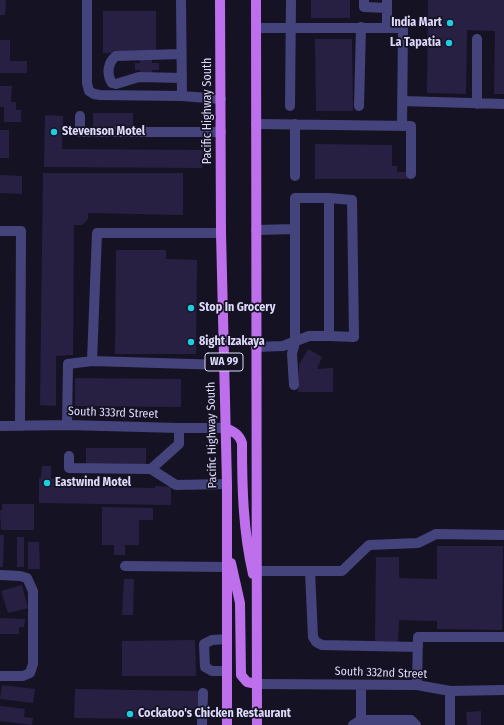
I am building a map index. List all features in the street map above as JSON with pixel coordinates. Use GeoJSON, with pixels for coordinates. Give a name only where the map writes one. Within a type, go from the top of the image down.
{"type":"FeatureCollection","features":[{"type":"Feature","properties":{"kind":"main road","name":"Pacific Highway South"},"geometry":{"type":"LineString","coordinates":[[220,0],[220,234],[227,484],[227,725]]}},
{"type":"Feature","properties":{"kind":"main road","name":"WA 99"},"geometry":{"type":"LineString","coordinates":[[256,0],[257,725]]}},
{"type":"Feature","properties":{"kind":"main road"},"geometry":{"type":"LineString","coordinates":[[226,428],[236,433],[240,437],[242,443],[243,508],[248,550],[257,591]]}},
{"type":"Feature","properties":{"kind":"main road"},"geometry":{"type":"LineString","coordinates":[[227,543],[240,603],[242,675],[247,682],[257,684]]}},
{"type":"Feature","properties":{"kind":"street"},"geometry":{"type":"LineString","coordinates":[[87,0],[87,83],[89,91],[100,95],[182,96],[220,99]]}},
{"type":"Feature","properties":{"kind":"street"},"geometry":{"type":"LineString","coordinates":[[181,0],[182,96]]}},
{"type":"Feature","properties":{"kind":"street"},"geometry":{"type":"LineString","coordinates":[[290,106],[291,0]]}},
{"type":"Feature","properties":{"kind":"street"},"geometry":{"type":"LineString","coordinates":[[364,0],[364,7],[387,4],[387,27]]}},
{"type":"Feature","properties":{"kind":"street"},"geometry":{"type":"LineString","coordinates":[[359,106],[361,27]]}},
{"type":"Feature","properties":{"kind":"street"},"geometry":{"type":"LineString","coordinates":[[256,28],[403,28],[402,126]]}},
{"type":"Feature","properties":{"kind":"street"},"geometry":{"type":"LineString","coordinates":[[477,104],[478,39]]}},
{"type":"Feature","properties":{"kind":"street"},"geometry":{"type":"LineString","coordinates":[[181,54],[116,56],[112,59],[109,66],[110,80],[112,83],[116,84],[139,78],[182,78]]}},
{"type":"Feature","properties":{"kind":"street"},"geometry":{"type":"LineString","coordinates":[[402,101],[504,104]]}},
{"type":"Feature","properties":{"kind":"street"},"geometry":{"type":"LineString","coordinates":[[80,116],[80,132],[221,132]]}},
{"type":"Feature","properties":{"kind":"street"},"geometry":{"type":"LineString","coordinates":[[256,124],[411,126],[411,174]]}},
{"type":"Feature","properties":{"kind":"street"},"geometry":{"type":"LineString","coordinates":[[295,124],[295,176]]}},
{"type":"Feature","properties":{"kind":"street"},"geometry":{"type":"LineString","coordinates":[[256,347],[283,346],[295,342],[309,336],[354,337],[352,200],[295,198],[295,342],[292,354],[294,386]]}},
{"type":"Feature","properties":{"kind":"street"},"geometry":{"type":"LineString","coordinates":[[329,198],[329,336]]}},
{"type":"Feature","properties":{"kind":"street"},"geometry":{"type":"LineString","coordinates":[[256,230],[295,229]]}},
{"type":"Feature","properties":{"kind":"street"},"geometry":{"type":"LineString","coordinates":[[0,231],[21,231],[20,426]]}},
{"type":"Feature","properties":{"kind":"street"},"geometry":{"type":"LineString","coordinates":[[92,361],[97,233],[220,234]]}},
{"type":"Feature","properties":{"kind":"street"},"geometry":{"type":"LineString","coordinates":[[66,425],[68,364],[92,361],[224,365]]}},
{"type":"Feature","properties":{"kind":"street","name":"South 333rd Street"},"geometry":{"type":"LineString","coordinates":[[0,426],[66,425],[226,428]]}},
{"type":"Feature","properties":{"kind":"street"},"geometry":{"type":"LineString","coordinates":[[151,469],[180,444],[179,428]]}},
{"type":"Feature","properties":{"kind":"street"},"geometry":{"type":"LineString","coordinates":[[69,456],[69,468],[151,469],[176,485],[227,484]]}},
{"type":"Feature","properties":{"kind":"street"},"geometry":{"type":"LineString","coordinates":[[257,571],[342,571],[369,545],[418,543],[436,534],[504,534]]}},
{"type":"Feature","properties":{"kind":"street"},"geometry":{"type":"LineString","coordinates":[[125,566],[227,567]]}},
{"type":"Feature","properties":{"kind":"street"},"geometry":{"type":"LineString","coordinates":[[310,571],[313,636],[316,642],[322,645],[418,646]]}},
{"type":"Feature","properties":{"kind":"street"},"geometry":{"type":"LineString","coordinates":[[0,575],[20,576],[27,578],[33,591],[33,664],[30,673],[23,676],[0,676]]}},
{"type":"Feature","properties":{"kind":"street"},"geometry":{"type":"LineString","coordinates":[[417,685],[418,637],[504,636]]}},
{"type":"Feature","properties":{"kind":"street"},"geometry":{"type":"LineString","coordinates":[[227,639],[212,640],[204,644],[206,667],[212,670],[228,671]]}},
{"type":"Feature","properties":{"kind":"street","name":"South 332nd Street"},"geometry":{"type":"LineString","coordinates":[[257,684],[417,685],[450,691],[504,690]]}},
{"type":"Feature","properties":{"kind":"street"},"geometry":{"type":"LineString","coordinates":[[361,685],[357,723],[411,720],[416,725]]}},
{"type":"Feature","properties":{"kind":"street"},"geometry":{"type":"LineString","coordinates":[[450,691],[450,725]]}},
{"type":"Feature","properties":{"kind":"street"},"geometry":{"type":"LineString","coordinates":[[202,725],[203,694]]}},
{"type":"Feature","properties":{"kind":"building"},"geometry":{"type":"Polygon","coordinates":[[[0,0],[6,0],[5,15],[0,15],[0,0]]]}},
{"type":"Feature","properties":{"kind":"building"},"geometry":{"type":"Polygon","coordinates":[[[311,0],[350,0],[350,18],[311,18],[311,0]]]}},
{"type":"Feature","properties":{"kind":"building"},"geometry":{"type":"Polygon","coordinates":[[[428,0],[504,0],[504,94],[494,94],[495,31],[467,30],[466,94],[427,93],[428,0]]]}},
{"type":"Feature","properties":{"kind":"building"},"geometry":{"type":"Polygon","coordinates":[[[103,11],[156,11],[156,53],[103,53],[103,11]]]}},
{"type":"Feature","properties":{"kind":"building"},"geometry":{"type":"Polygon","coordinates":[[[315,39],[352,39],[353,111],[316,111],[315,39]]]}},
{"type":"Feature","properties":{"kind":"building"},"geometry":{"type":"Polygon","coordinates":[[[0,40],[10,40],[10,61],[27,61],[27,73],[0,73],[0,40]]]}},
{"type":"Feature","properties":{"kind":"building"},"geometry":{"type":"Polygon","coordinates":[[[140,59],[152,59],[152,63],[159,63],[159,70],[152,70],[152,76],[140,76],[140,70],[135,70],[135,63],[140,63],[140,59]]]}},
{"type":"Feature","properties":{"kind":"building"},"geometry":{"type":"Polygon","coordinates":[[[0,86],[12,86],[11,102],[16,102],[16,110],[21,110],[21,122],[4,122],[4,107],[0,107],[0,86]]]}},
{"type":"Feature","properties":{"kind":"building"},"geometry":{"type":"Polygon","coordinates":[[[93,113],[133,113],[133,130],[93,130],[93,113]]]}},
{"type":"Feature","properties":{"kind":"building","name":"Stevenson Motel"},"geometry":{"type":"Polygon","coordinates":[[[45,115],[63,116],[62,149],[203,150],[202,168],[44,167],[45,115]]]}},
{"type":"Feature","properties":{"kind":"building"},"geometry":{"type":"Polygon","coordinates":[[[0,130],[9,130],[9,158],[0,158],[0,130]]]}},
{"type":"Feature","properties":{"kind":"building"},"geometry":{"type":"Polygon","coordinates":[[[315,144],[392,145],[392,166],[397,166],[397,172],[409,172],[409,179],[315,179],[315,144]]]}},
{"type":"Feature","properties":{"kind":"building"},"geometry":{"type":"Polygon","coordinates":[[[43,173],[183,173],[183,215],[88,213],[88,219],[82,225],[74,225],[73,355],[56,356],[56,406],[40,405],[43,173]]]}},
{"type":"Feature","properties":{"kind":"building"},"geometry":{"type":"Polygon","coordinates":[[[0,175],[22,176],[22,194],[0,193],[0,175]]]}},
{"type":"Feature","properties":{"kind":"building"},"geometry":{"type":"Polygon","coordinates":[[[116,250],[166,250],[166,259],[197,260],[196,354],[115,354],[116,250]]]}},
{"type":"Feature","properties":{"kind":"building"},"geometry":{"type":"Polygon","coordinates":[[[308,349],[322,357],[317,369],[333,368],[333,392],[298,392],[299,365],[308,349]]]}},
{"type":"Feature","properties":{"kind":"building"},"geometry":{"type":"Polygon","coordinates":[[[75,378],[181,379],[181,407],[75,406],[75,378]]]}},
{"type":"Feature","properties":{"kind":"building"},"geometry":{"type":"Polygon","coordinates":[[[86,448],[146,448],[146,466],[86,465],[86,448]]]}},
{"type":"Feature","properties":{"kind":"building","name":"Eastwind Motel"},"geometry":{"type":"Polygon","coordinates":[[[42,466],[51,466],[51,479],[55,479],[54,486],[171,487],[171,505],[39,503],[39,478],[41,478],[42,466]]]}},
{"type":"Feature","properties":{"kind":"building"},"geometry":{"type":"Polygon","coordinates":[[[2,504],[34,504],[34,530],[1,530],[0,510],[2,510],[2,504]]]}},
{"type":"Feature","properties":{"kind":"building"},"geometry":{"type":"Polygon","coordinates":[[[102,507],[153,508],[153,520],[139,520],[139,545],[125,545],[125,555],[114,555],[114,545],[102,545],[102,507]]]}},
{"type":"Feature","properties":{"kind":"building"},"geometry":{"type":"Polygon","coordinates":[[[0,535],[4,535],[3,567],[0,567],[0,535]]]}},
{"type":"Feature","properties":{"kind":"building"},"geometry":{"type":"Polygon","coordinates":[[[17,537],[24,537],[24,567],[17,567],[17,537]]]}},
{"type":"Feature","properties":{"kind":"building"},"geometry":{"type":"Polygon","coordinates":[[[28,542],[39,542],[40,569],[28,569],[28,542]]]}},
{"type":"Feature","properties":{"kind":"building"},"geometry":{"type":"Polygon","coordinates":[[[437,546],[503,546],[502,630],[437,629],[437,621],[399,620],[398,642],[375,641],[376,557],[399,557],[399,578],[437,579],[437,546]]]}},
{"type":"Feature","properties":{"kind":"building"},"geometry":{"type":"Polygon","coordinates":[[[124,579],[134,579],[133,615],[122,615],[124,579]]]}},
{"type":"Feature","properties":{"kind":"building"},"geometry":{"type":"Polygon","coordinates":[[[22,585],[28,608],[8,613],[1,591],[22,585]]]}},
{"type":"Feature","properties":{"kind":"building"},"geometry":{"type":"Polygon","coordinates":[[[0,618],[25,619],[24,627],[19,627],[19,634],[0,634],[0,618]]]}},
{"type":"Feature","properties":{"kind":"building"},"geometry":{"type":"Polygon","coordinates":[[[195,640],[196,676],[122,676],[122,641],[195,640]]]}},
{"type":"Feature","properties":{"kind":"building"},"geometry":{"type":"Polygon","coordinates":[[[2,685],[35,689],[33,703],[0,699],[2,685]]]}},
{"type":"Feature","properties":{"kind":"building"},"geometry":{"type":"Polygon","coordinates":[[[75,689],[198,691],[197,709],[169,709],[169,719],[74,718],[75,689]]]}},
{"type":"Feature","properties":{"kind":"building"},"geometry":{"type":"Polygon","coordinates":[[[0,706],[25,709],[24,717],[33,718],[32,725],[0,721],[0,706]]]}},
{"type":"Feature","properties":{"kind":"building"},"geometry":{"type":"Polygon","coordinates":[[[481,711],[481,725],[467,725],[466,712],[481,711]]]}},
{"type":"Feature","properties":{"kind":"place","name":"India Mart"},"geometry":{"type":"Point","coordinates":[450,23]}},
{"type":"Feature","properties":{"kind":"place","name":"La Tapatia"},"geometry":{"type":"Point","coordinates":[449,43]}},
{"type":"Feature","properties":{"kind":"place","name":"Stevenson Motel"},"geometry":{"type":"Point","coordinates":[54,132]}},
{"type":"Feature","properties":{"kind":"place","name":"Stop In Grocery"},"geometry":{"type":"Point","coordinates":[191,308]}},
{"type":"Feature","properties":{"kind":"place","name":"8ight Izakaya"},"geometry":{"type":"Point","coordinates":[191,342]}},
{"type":"Feature","properties":{"kind":"place","name":"Eastwind Motel"},"geometry":{"type":"Point","coordinates":[47,483]}},
{"type":"Feature","properties":{"kind":"place","name":"Cockatoo's Chicken Restaurant"},"geometry":{"type":"Point","coordinates":[130,714]}}]}
